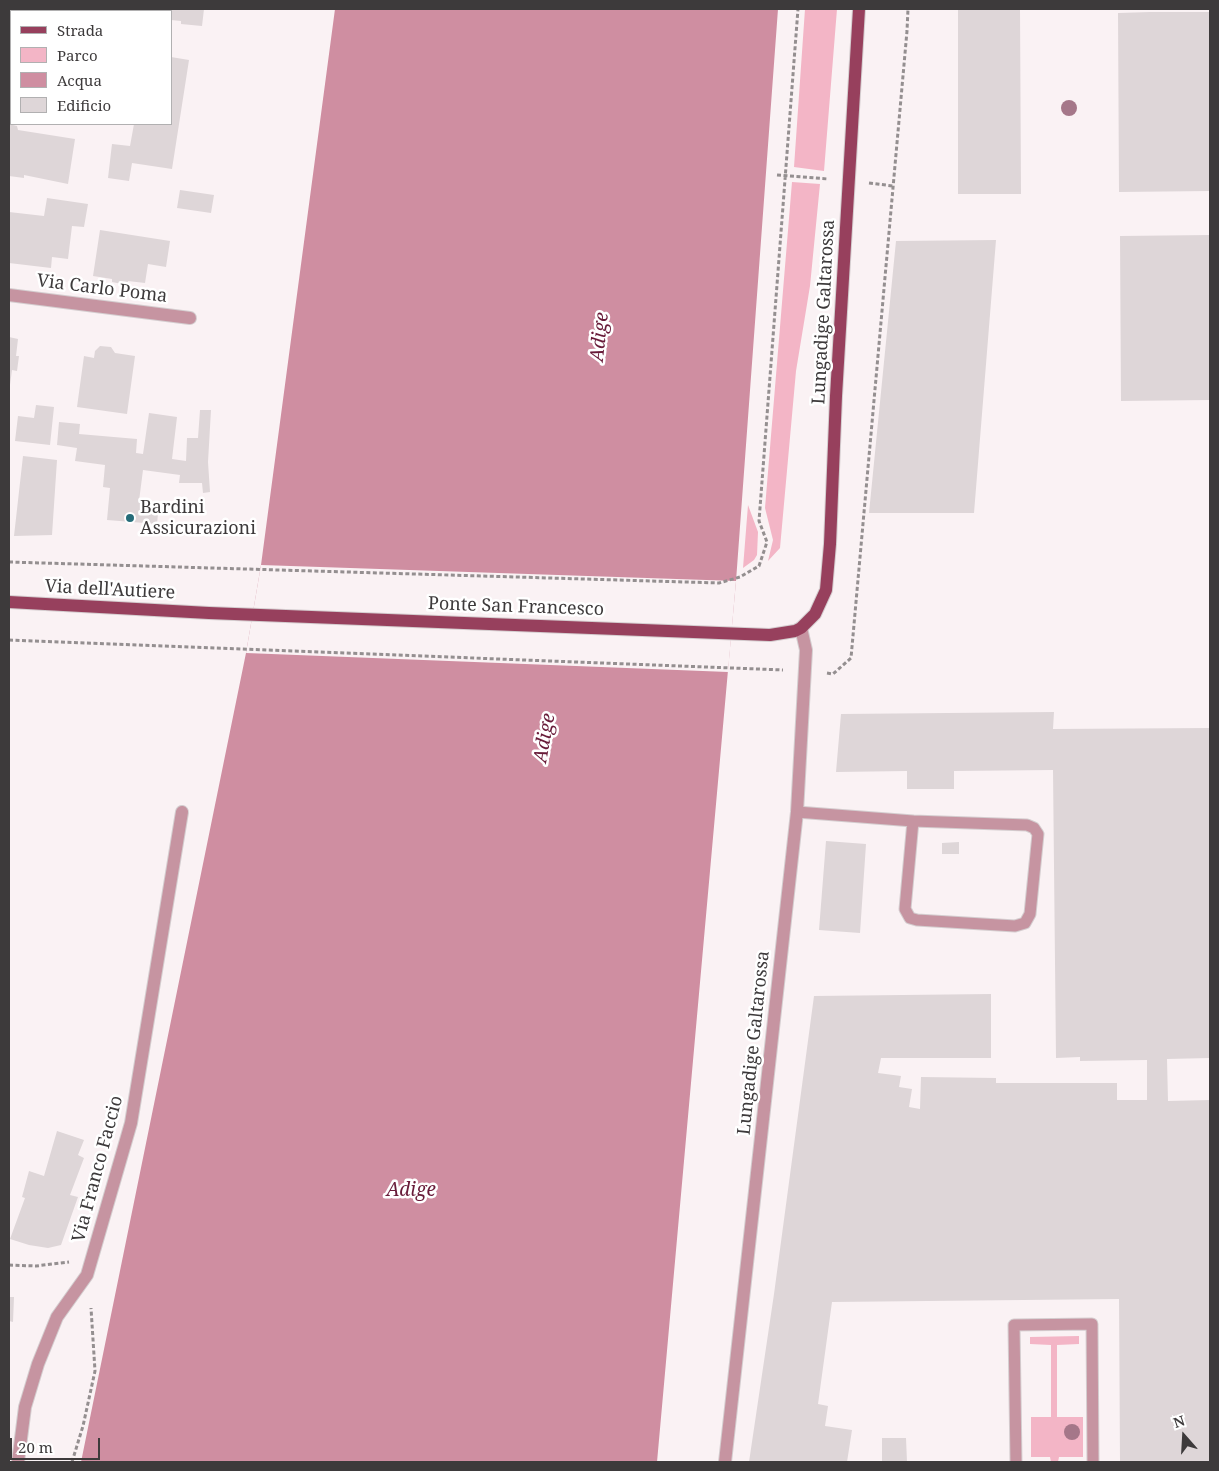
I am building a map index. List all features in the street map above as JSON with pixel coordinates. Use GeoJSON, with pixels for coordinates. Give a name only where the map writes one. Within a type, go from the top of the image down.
{"type":"FeatureCollection","features":[{"type":"Feature","properties":{"kind":"main road","name":"Lungadige Galtarossa"},"geometry":{"type":"LineString","coordinates":[[801,628],[815,614],[826,590],[859,9]]}},
{"type":"Feature","properties":{"kind":"main road","name":"Via dell'Autiere"},"geometry":{"type":"LineString","coordinates":[[9,602],[209,613]]}},
{"type":"Feature","properties":{"kind":"main road","name":"Ponte San Francesco"},"geometry":{"type":"LineString","coordinates":[[209,613],[770,634],[794,631],[801,628]]}},
{"type":"Feature","properties":{"kind":"street","name":"Via Carlo Poma"},"geometry":{"type":"LineString","coordinates":[[9,295],[190,318]]}},
{"type":"Feature","properties":{"kind":"street","name":"Lungadige Galtarossa"},"geometry":{"type":"LineString","coordinates":[[725,1462],[797,812],[806,650],[801,628]]}},
{"type":"Feature","properties":{"kind":"street","name":"Via Franco Faccio"},"geometry":{"type":"LineString","coordinates":[[18,1462],[25,1406],[38,1364],[57,1317],[87,1275],[131,1123],[182,812]]}},
{"type":"Feature","properties":{"kind":"lane"},"geometry":{"type":"LineString","coordinates":[[797,812],[913,821],[1027,825],[1034,828],[1038,834],[1030,914],[1024,923],[1015,926],[910,918],[905,909],[913,821]]}},
{"type":"Feature","properties":{"kind":"lane"},"geometry":{"type":"LineString","coordinates":[[1016,1462],[1014,1325],[1092,1324],[1093,1462]]}},
{"type":"Feature","properties":{"kind":"path"},"geometry":{"type":"LineString","coordinates":[[9,562],[719,583],[740,576],[759,566],[767,542],[759,521],[798,9]]}},
{"type":"Feature","properties":{"kind":"path"},"geometry":{"type":"LineString","coordinates":[[833,674],[851,658],[908,31],[908,9]]}},
{"type":"Feature","properties":{"kind":"path"},"geometry":{"type":"LineString","coordinates":[[9,640],[771,669]]}},
{"type":"Feature","properties":{"kind":"path"},"geometry":{"type":"LineString","coordinates":[[9,1265],[36,1266],[92,1259]]}},
{"type":"Feature","properties":{"kind":"path"},"geometry":{"type":"LineString","coordinates":[[72,1462],[83,1426],[95,1371],[92,1316],[87,1275]]}},
{"type":"Feature","properties":{"kind":"green space"},"geometry":{"type":"Polygon","coordinates":[[[805,9],[837,9],[824,171],[794,167],[805,9]]]}},
{"type":"Feature","properties":{"kind":"green space"},"geometry":{"type":"Polygon","coordinates":[[[792,182],[820,184],[810,286],[796,371],[780,548],[768,561],[773,540],[765,508],[792,182]]]}},
{"type":"Feature","properties":{"kind":"green space"},"geometry":{"type":"Polygon","coordinates":[[[748,505],[758,532],[757,555],[754,560],[743,568],[748,505]]]}},
{"type":"Feature","properties":{"kind":"green space"},"geometry":{"type":"Polygon","coordinates":[[[1079,1336],[1079,1344],[1057,1345],[1057,1417],[1083,1417],[1083,1457],[1059,1457],[1058,1462],[1051,1462],[1050,1457],[1031,1457],[1031,1417],[1051,1417],[1051,1345],[1030,1344],[1030,1337],[1079,1336]]]}},
{"type":"Feature","properties":{"kind":"water","name":"Adige"},"geometry":{"type":"Polygon","coordinates":[[[335,9],[778,9],[736,581],[657,1462],[81,1462],[246,653],[261,565],[335,9]]]}},
{"type":"Feature","properties":{"kind":"pier"},"geometry":{"type":"Polygon","coordinates":[[[261,565],[736,581],[728,672],[246,653],[261,565]]]}},
{"type":"Feature","properties":{"kind":"building"},"geometry":{"type":"Polygon","coordinates":[[[204,9],[202,26],[181,24],[181,21],[172,20],[172,10],[144,10],[204,9]]]}},
{"type":"Feature","properties":{"kind":"building"},"geometry":{"type":"Polygon","coordinates":[[[958,9],[1020,9],[1021,194],[958,194],[958,9]]]}},
{"type":"Feature","properties":{"kind":"building"},"geometry":{"type":"Polygon","coordinates":[[[1210,12],[1210,191],[1119,192],[1118,13],[1210,12]]]}},
{"type":"Feature","properties":{"kind":"building"},"geometry":{"type":"Polygon","coordinates":[[[172,57],[189,60],[172,169],[132,163],[129,181],[108,178],[112,144],[130,146],[134,125],[172,125],[172,57]]]}},
{"type":"Feature","properties":{"kind":"building"},"geometry":{"type":"Polygon","coordinates":[[[9,124],[17,126],[18,130],[75,139],[68,184],[24,175],[24,178],[9,176],[9,124]]]}},
{"type":"Feature","properties":{"kind":"building"},"geometry":{"type":"Polygon","coordinates":[[[180,190],[214,195],[211,213],[177,208],[180,190]]]}},
{"type":"Feature","properties":{"kind":"building"},"geometry":{"type":"Polygon","coordinates":[[[47,198],[88,204],[84,227],[72,226],[68,259],[52,257],[51,268],[9,263],[9,212],[44,216],[47,198]]]}},
{"type":"Feature","properties":{"kind":"building"},"geometry":{"type":"Polygon","coordinates":[[[100,230],[170,241],[166,267],[148,264],[145,283],[128,281],[127,285],[112,282],[112,279],[93,276],[100,230]]]}},
{"type":"Feature","properties":{"kind":"building"},"geometry":{"type":"Polygon","coordinates":[[[1210,235],[1210,400],[1121,401],[1120,236],[1210,235]]]}},
{"type":"Feature","properties":{"kind":"building"},"geometry":{"type":"Polygon","coordinates":[[[996,240],[974,513],[869,513],[896,241],[996,240]]]}},
{"type":"Feature","properties":{"kind":"building"},"geometry":{"type":"Polygon","coordinates":[[[9,337],[18,339],[16,356],[19,356],[17,371],[12,370],[10,385],[9,337]]]}},
{"type":"Feature","properties":{"kind":"building"},"geometry":{"type":"Polygon","coordinates":[[[100,346],[111,347],[115,353],[135,356],[127,414],[77,407],[84,356],[94,358],[95,351],[100,346]]]}},
{"type":"Feature","properties":{"kind":"building"},"geometry":{"type":"Polygon","coordinates":[[[36,405],[54,407],[50,445],[15,441],[18,416],[34,418],[36,405]]]}},
{"type":"Feature","properties":{"kind":"building"},"geometry":{"type":"Polygon","coordinates":[[[200,410],[211,410],[208,462],[210,492],[203,493],[202,483],[179,483],[180,475],[143,470],[139,501],[159,503],[157,524],[107,520],[110,488],[103,487],[105,465],[75,461],[77,448],[57,445],[59,422],[80,424],[79,434],[137,439],[136,453],[143,454],[149,413],[177,417],[172,459],[186,461],[187,438],[198,438],[200,410]]]}},
{"type":"Feature","properties":{"kind":"building"},"geometry":{"type":"Polygon","coordinates":[[[23,456],[57,460],[52,535],[14,536],[23,456]]]}},
{"type":"Feature","properties":{"kind":"building"},"geometry":{"type":"Polygon","coordinates":[[[1054,712],[1053,729],[1210,728],[1210,1058],[1167,1059],[1168,1101],[1210,1100],[1210,1462],[1120,1462],[1119,1299],[832,1302],[818,1404],[828,1406],[825,1426],[852,1430],[847,1462],[749,1462],[774,1294],[814,996],[991,994],[991,1058],[881,1058],[878,1073],[901,1076],[899,1087],[912,1089],[909,1107],[920,1109],[921,1077],[996,1078],[996,1083],[1117,1083],[1117,1100],[1147,1100],[1147,1060],[1080,1061],[1080,1057],[1056,1058],[1053,770],[954,771],[954,789],[907,789],[907,771],[836,772],[841,714],[1054,712]]]}},
{"type":"Feature","properties":{"kind":"building"},"geometry":{"type":"Polygon","coordinates":[[[826,841],[866,844],[860,933],[819,930],[826,841]]]}},
{"type":"Feature","properties":{"kind":"building"},"geometry":{"type":"Polygon","coordinates":[[[959,842],[959,854],[942,854],[942,843],[959,842]]]}},
{"type":"Feature","properties":{"kind":"building"},"geometry":{"type":"Polygon","coordinates":[[[57,1131],[84,1140],[78,1155],[84,1158],[70,1195],[78,1197],[61,1245],[48,1248],[10,1239],[25,1198],[22,1197],[29,1171],[44,1176],[57,1131]]]}},
{"type":"Feature","properties":{"kind":"building"},"geometry":{"type":"Polygon","coordinates":[[[9,1297],[14,1297],[13,1322],[9,1321],[9,1297]]]}},
{"type":"Feature","properties":{"kind":"building"},"geometry":{"type":"Polygon","coordinates":[[[882,1438],[906,1438],[907,1462],[882,1462],[882,1438]]]}},
{"type":"Feature","properties":{"kind":"place","name":"Bardini Assicurazioni"},"geometry":{"type":"Point","coordinates":[130,518]}}]}
